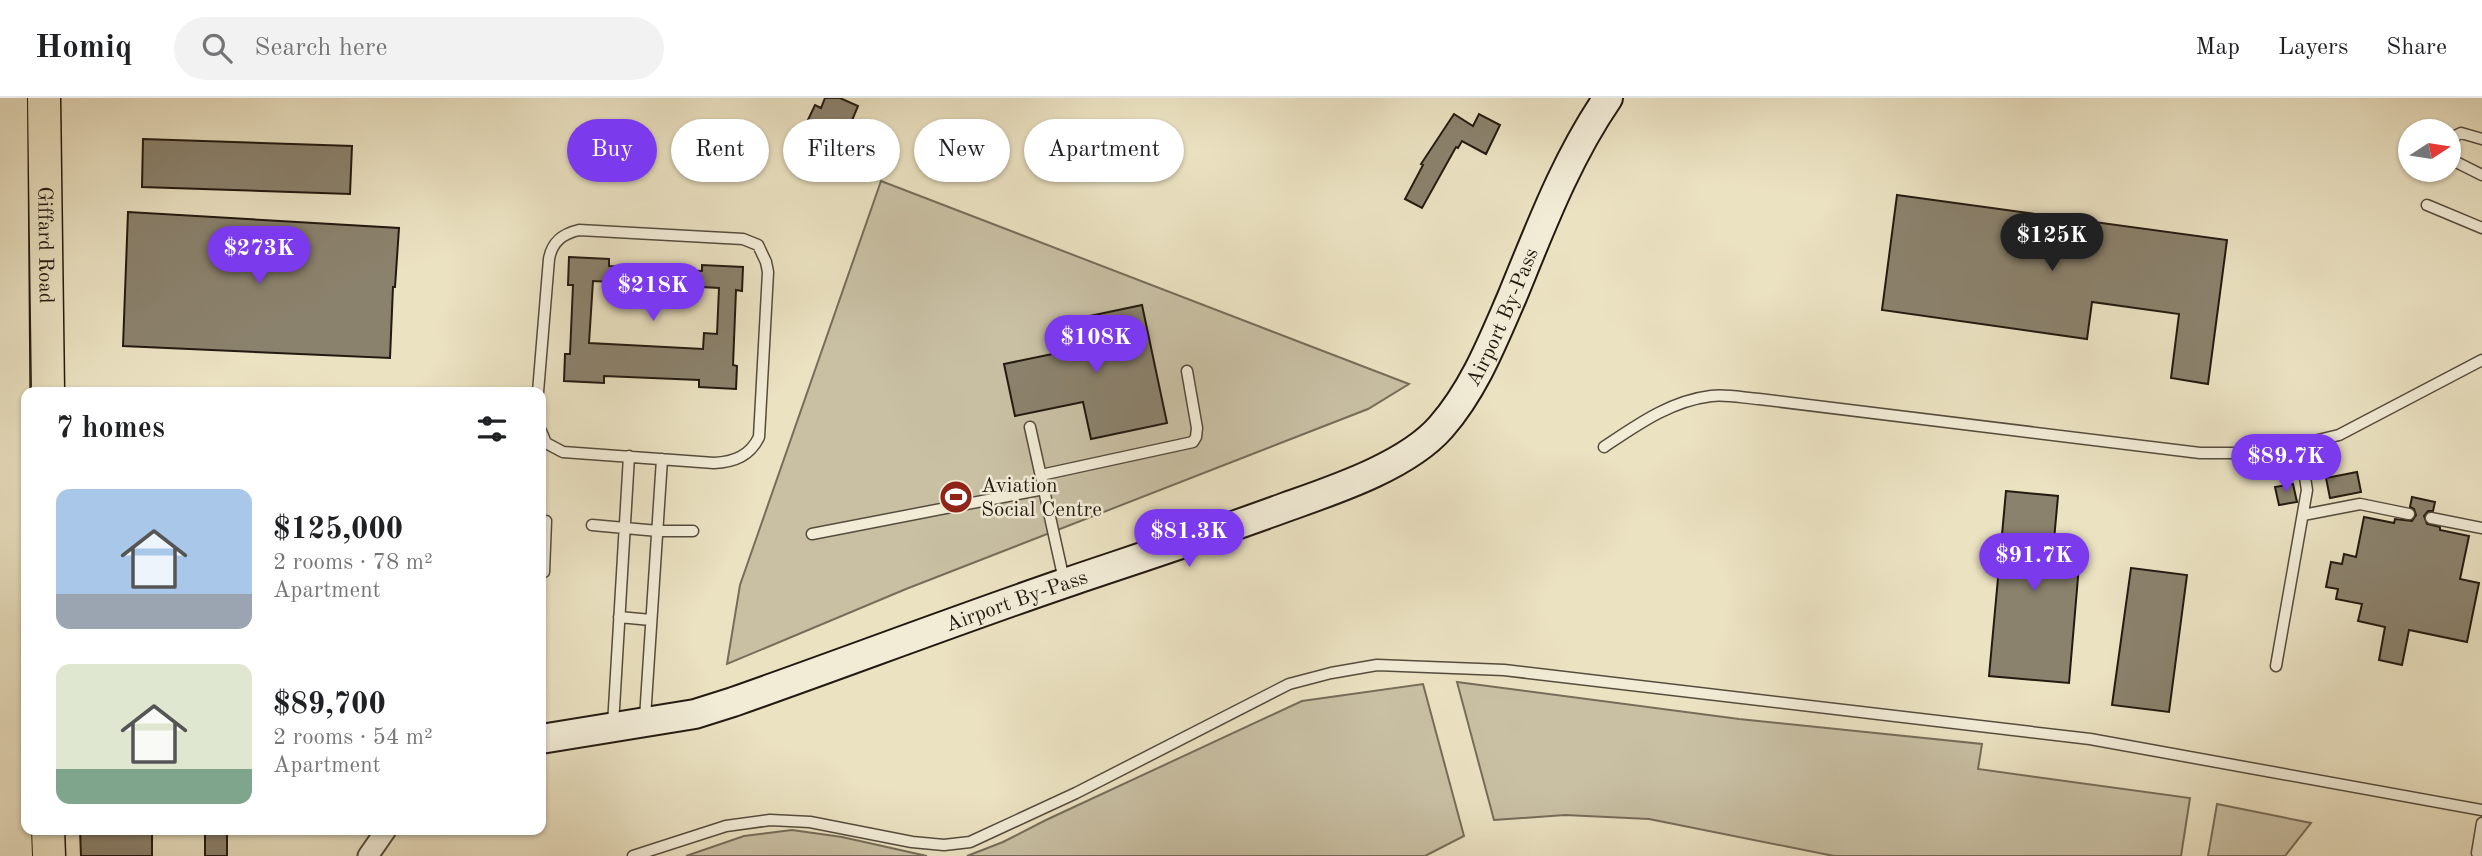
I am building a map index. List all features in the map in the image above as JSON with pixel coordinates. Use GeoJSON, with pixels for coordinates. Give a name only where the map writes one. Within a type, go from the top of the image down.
{"type":"FeatureCollection","features":[{"type":"Feature","properties":{"kind":"main road","name":"Giffard Road"},"geometry":{"type":"LineString","coordinates":[[11,98],[6,144],[6,720],[13,777],[11,848]]}},
{"type":"Feature","properties":{"kind":"main road","name":"Giffard Road"},"geometry":{"type":"LineString","coordinates":[[44,98],[48,387]]}},
{"type":"Feature","properties":{"kind":"main road","name":"Airport By-Pass"},"geometry":{"type":"LineString","coordinates":[[546,738],[695,714],[733,702],[1065,583],[1203,538],[1344,486],[1409,453],[1439,430],[1463,400],[1489,353],[1552,200],[1590,124],[1608,98]]}},
{"type":"Feature","properties":{"kind":"main road"},"geometry":{"type":"LineString","coordinates":[[48,835],[49,856]]}},
{"type":"Feature","properties":{"kind":"street"},"geometry":{"type":"LineString","coordinates":[[368,856],[383,835]]}},
{"type":"Feature","properties":{"kind":"lane"},"geometry":{"type":"LineString","coordinates":[[2482,138],[2461,133],[2455,136],[2451,146],[2454,161],[2482,175]]}},
{"type":"Feature","properties":{"kind":"lane"},"geometry":{"type":"LineString","coordinates":[[2427,205],[2482,228]]}},
{"type":"Feature","properties":{"kind":"lane"},"geometry":{"type":"LineString","coordinates":[[538,387],[548,259],[550,249],[562,236],[579,230],[743,239],[758,244],[768,272],[760,437],[754,448],[746,455],[725,462],[563,452],[546,443]]}},
{"type":"Feature","properties":{"kind":"lane"},"geometry":{"type":"LineString","coordinates":[[1604,447],[1654,415],[1686,401],[1713,396],[1759,399],[2200,453],[2264,453],[2339,435],[2482,360]]}},
{"type":"Feature","properties":{"kind":"lane"},"geometry":{"type":"LineString","coordinates":[[1041,475],[1193,442],[1197,428],[1187,371]]}},
{"type":"Feature","properties":{"kind":"lane"},"geometry":{"type":"LineString","coordinates":[[1030,427],[1065,583]]}},
{"type":"Feature","properties":{"kind":"lane"},"geometry":{"type":"LineString","coordinates":[[2276,666],[2307,490],[2300,446]]}},
{"type":"Feature","properties":{"kind":"lane"},"geometry":{"type":"LineString","coordinates":[[612,727],[629,456]]}},
{"type":"Feature","properties":{"kind":"lane"},"geometry":{"type":"LineString","coordinates":[[645,722],[662,459]]}},
{"type":"Feature","properties":{"kind":"lane"},"geometry":{"type":"LineString","coordinates":[[812,534],[1044,489]]}},
{"type":"Feature","properties":{"kind":"lane"},"geometry":{"type":"LineString","coordinates":[[2303,515],[2360,504],[2409,514]]}},
{"type":"Feature","properties":{"kind":"lane"},"geometry":{"type":"LineString","coordinates":[[2431,518],[2482,528]]}},
{"type":"Feature","properties":{"kind":"lane"},"geometry":{"type":"LineString","coordinates":[[592,524],[658,531],[693,531]]}},
{"type":"Feature","properties":{"kind":"lane"},"geometry":{"type":"LineString","coordinates":[[619,617],[651,620]]}},
{"type":"Feature","properties":{"kind":"lane"},"geometry":{"type":"LineString","coordinates":[[633,856],[726,826],[770,820],[810,822],[912,842],[943,845],[970,842],[1076,793],[1289,684],[1377,665],[1504,670],[2090,739],[2482,810]]}},
{"type":"Feature","properties":{"kind":"lane"},"geometry":{"type":"LineString","coordinates":[[2482,823],[2477,853],[2482,854]]}},
{"type":"Feature","properties":{"kind":"shaded area","name":"Aviation Social Centre"},"geometry":{"type":"Polygon","coordinates":[[[881,182],[1409,384],[1368,409],[906,589],[727,664],[740,585],[881,182]]]}},
{"type":"Feature","properties":{"kind":"shaded area"},"geometry":{"type":"Polygon","coordinates":[[[1457,682],[1739,719],[1982,744],[1978,769],[2190,798],[2181,856],[1834,856],[1649,819],[1565,815],[1494,820],[1457,682]]]}},
{"type":"Feature","properties":{"kind":"shaded area"},"geometry":{"type":"Polygon","coordinates":[[[1423,684],[1464,836],[1425,856],[967,856],[1003,842],[1302,701],[1423,684]]]}},
{"type":"Feature","properties":{"kind":"shaded area"},"geometry":{"type":"Polygon","coordinates":[[[2217,804],[2311,823],[2285,856],[2208,856],[2217,804]]]}},
{"type":"Feature","properties":{"kind":"shaded area"},"geometry":{"type":"Polygon","coordinates":[[[792,830],[842,837],[927,856],[686,856],[744,836],[792,830]]]}},
{"type":"Feature","properties":{"kind":"building"},"geometry":{"type":"Polygon","coordinates":[[[825,98],[840,98],[858,106],[853,119],[808,119],[815,105],[821,108],[825,98]]]}},
{"type":"Feature","properties":{"kind":"building"},"geometry":{"type":"Polygon","coordinates":[[[1454,114],[1473,126],[1479,114],[1500,125],[1486,154],[1462,141],[1458,148],[1456,147],[1422,208],[1405,199],[1423,165],[1421,164],[1454,114]]]}},
{"type":"Feature","properties":{"kind":"building"},"geometry":{"type":"Polygon","coordinates":[[[143,139],[352,146],[350,194],[142,187],[143,139]]]}},
{"type":"Feature","properties":{"kind":"building"},"geometry":{"type":"Polygon","coordinates":[[[1897,195],[2227,240],[2208,384],[2171,378],[2179,314],[2092,302],[2087,339],[1882,310],[1897,195]]]}},
{"type":"Feature","properties":{"kind":"building"},"geometry":{"type":"Polygon","coordinates":[[[128,212],[399,228],[390,358],[123,346],[128,212]]]}},
{"type":"Feature","properties":{"kind":"building"},"geometry":{"type":"Polygon","coordinates":[[[569,257],[609,259],[609,266],[702,271],[702,265],[743,267],[742,291],[736,290],[733,365],[737,366],[736,389],[699,387],[699,380],[604,376],[604,383],[564,381],[565,354],[570,354],[573,285],[568,285],[569,257]],[[593,281],[589,343],[703,349],[704,333],[717,334],[719,288],[593,281]]]}},
{"type":"Feature","properties":{"kind":"building"},"geometry":{"type":"Polygon","coordinates":[[[1142,305],[1167,423],[1091,439],[1083,402],[1015,416],[1004,364],[1072,350],[1066,321],[1142,305]]]}},
{"type":"Feature","properties":{"kind":"building"},"geometry":{"type":"Polygon","coordinates":[[[2357,472],[2361,492],[2330,498],[2326,478],[2357,472]]]}},
{"type":"Feature","properties":{"kind":"building"},"geometry":{"type":"Polygon","coordinates":[[[2293,484],[2297,502],[2279,505],[2275,487],[2293,484]]]}},
{"type":"Feature","properties":{"kind":"building"},"geometry":{"type":"Polygon","coordinates":[[[2006,491],[2058,496],[2054,540],[2081,542],[2069,683],[1989,676],[2006,491]]]}},
{"type":"Feature","properties":{"kind":"building"},"geometry":{"type":"Polygon","coordinates":[[[2412,497],[2435,502],[2433,511],[2428,511],[2424,516],[2427,524],[2440,527],[2440,530],[2469,536],[2460,579],[2479,583],[2467,642],[2409,630],[2402,665],[2379,660],[2385,627],[2358,621],[2362,604],[2336,599],[2338,589],[2326,587],[2331,562],[2342,564],[2344,554],[2356,557],[2364,517],[2394,523],[2395,519],[2412,521],[2416,515],[2410,507],[2412,497]]]}},
{"type":"Feature","properties":{"kind":"building"},"geometry":{"type":"Polygon","coordinates":[[[2131,568],[2187,575],[2169,712],[2112,705],[2131,568]]]}},
{"type":"Feature","properties":{"kind":"building"},"geometry":{"type":"Polygon","coordinates":[[[80,835],[152,835],[152,856],[81,856],[80,835]]]}},
{"type":"Feature","properties":{"kind":"building"},"geometry":{"type":"Polygon","coordinates":[[[205,835],[227,835],[227,856],[205,856],[205,835]]]}},
{"type":"Feature","properties":{"kind":"place","name":"Aviation Social Centre"},"geometry":{"type":"Point","coordinates":[956,497]}}]}
